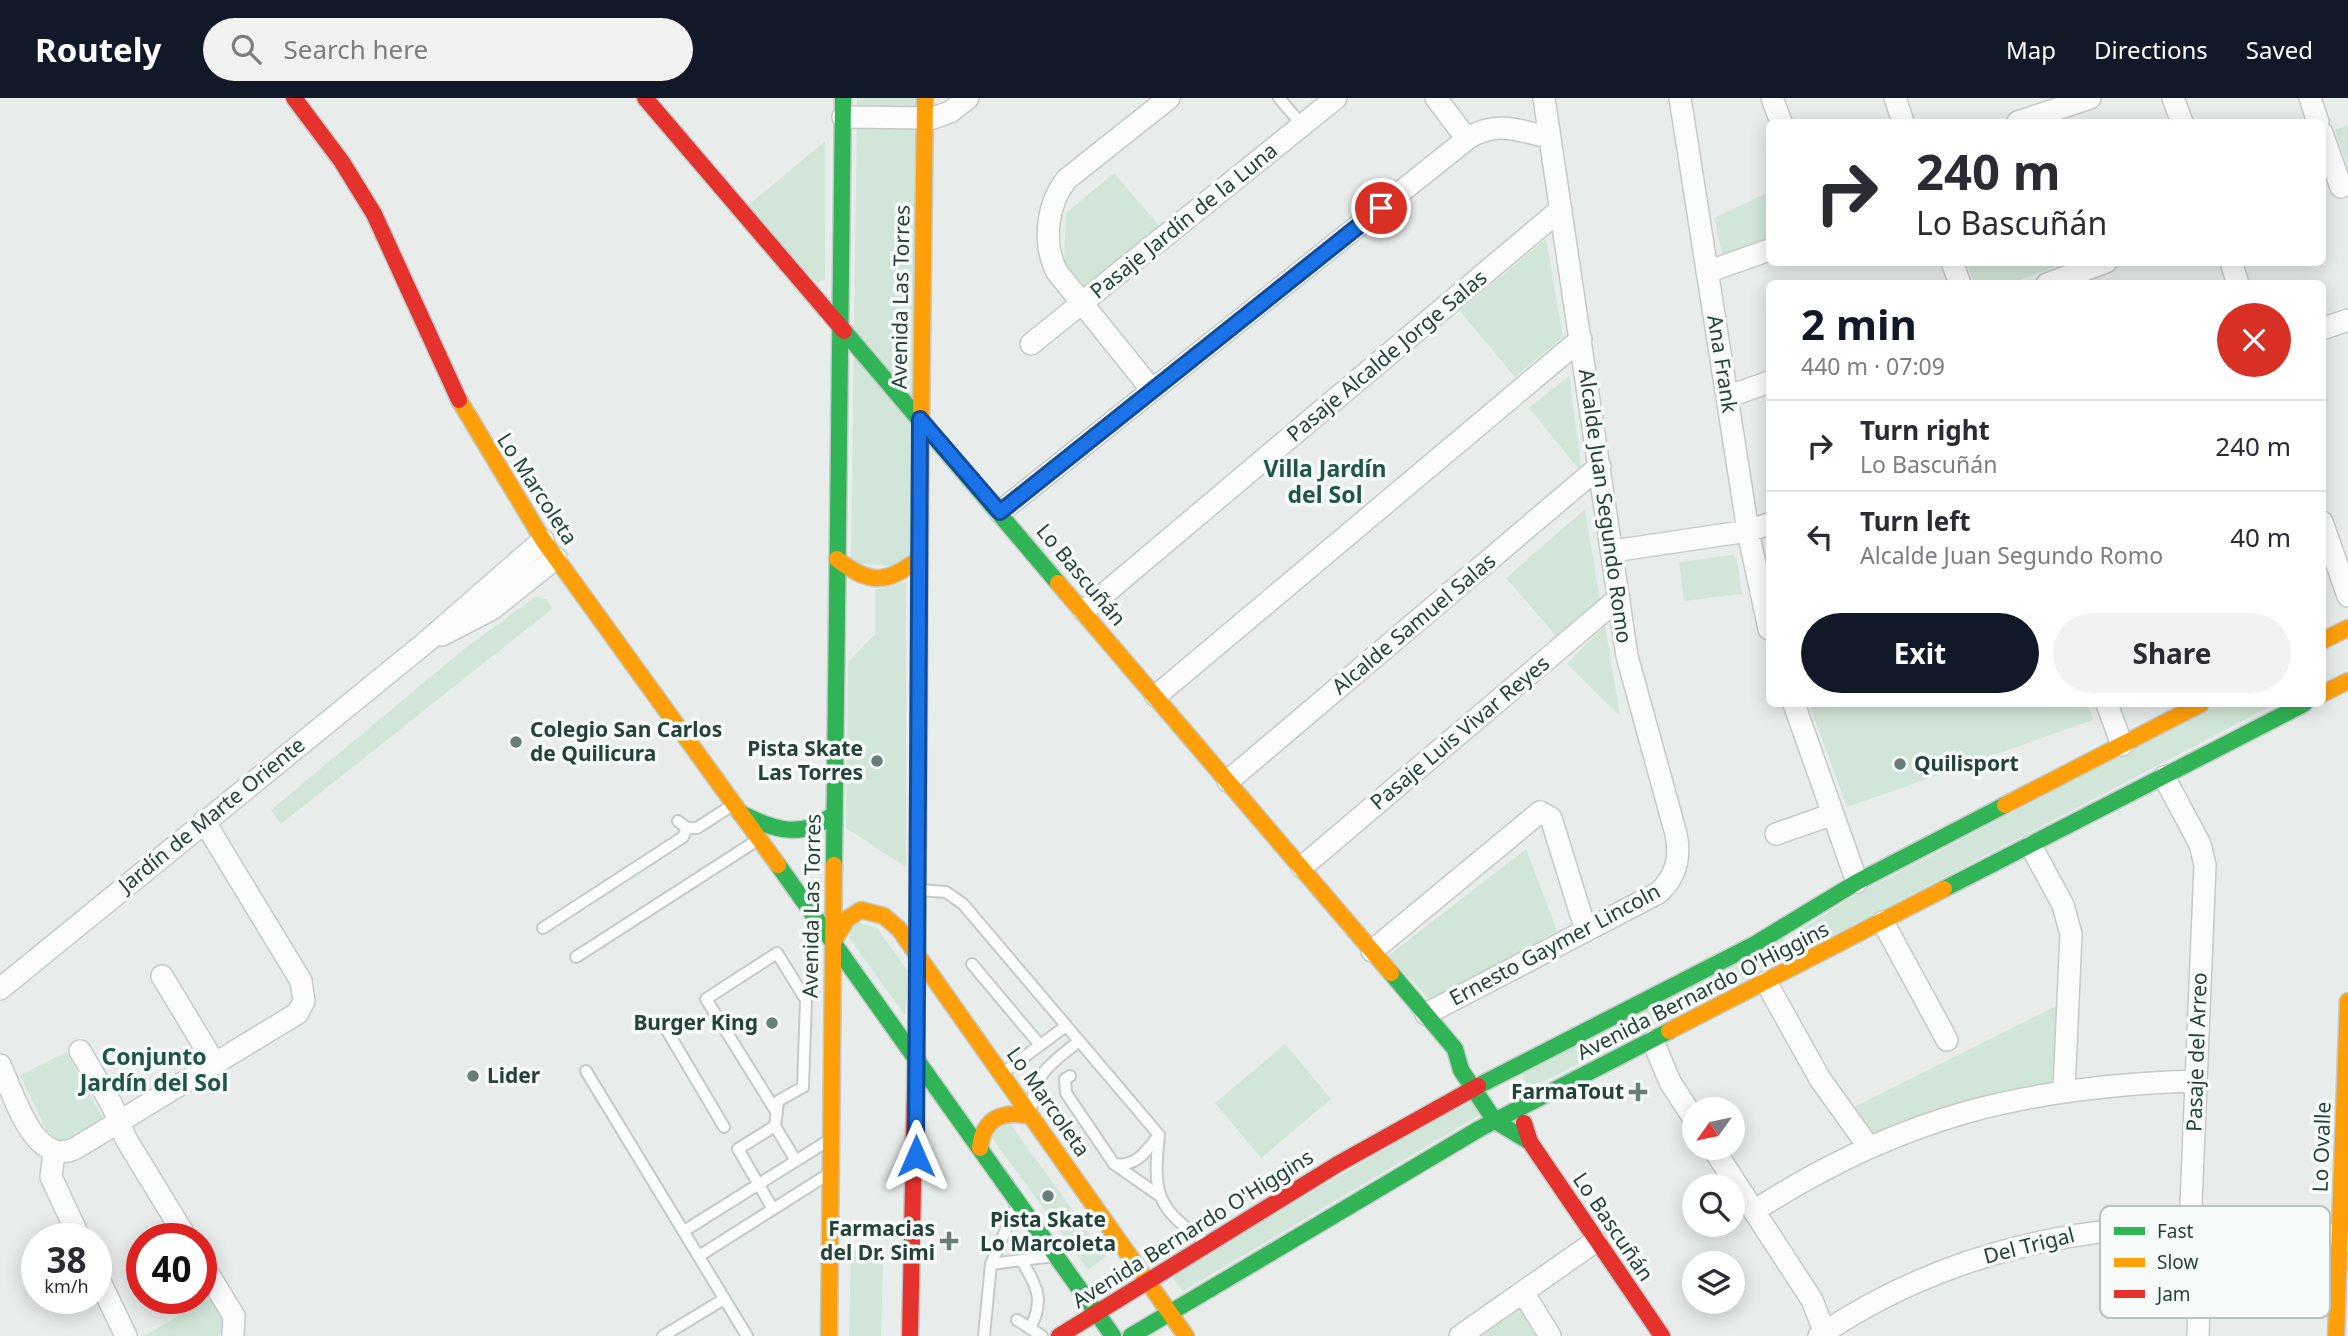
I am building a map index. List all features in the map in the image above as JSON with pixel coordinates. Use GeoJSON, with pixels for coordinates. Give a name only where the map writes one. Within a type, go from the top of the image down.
{"type":"FeatureCollection","features":[{"type":"Feature","properties":{"kind":"main road","name":"Lo Marcoleta"},"geometry":{"type":"LineString","coordinates":[[294,98],[342,162],[374,214],[466,415],[543,540],[917,1058],[1113,1336]]}},
{"type":"Feature","properties":{"kind":"main road","name":"Lo Bascuñán"},"geometry":{"type":"LineString","coordinates":[[645,98],[1455,1049],[1498,1084],[1528,1129],[1530,1142]]}},
{"type":"Feature","properties":{"kind":"main road","name":"Avenida Las Torres"},"geometry":{"type":"LineString","coordinates":[[829,1336],[842,104]]}},
{"type":"Feature","properties":{"kind":"main road","name":"Avenida Las Torres"},"geometry":{"type":"LineString","coordinates":[[910,1336],[916,1156],[920,419],[925,108]]}},
{"type":"Feature","properties":{"kind":"main road"},"geometry":{"type":"LineString","coordinates":[[837,559],[856,574],[880,580],[893,576],[919,559]]}},
{"type":"Feature","properties":{"kind":"main road"},"geometry":{"type":"LineString","coordinates":[[2326,639],[2348,628]]}},
{"type":"Feature","properties":{"kind":"main road"},"geometry":{"type":"LineString","coordinates":[[2326,692],[2348,681]]}},
{"type":"Feature","properties":{"kind":"main road","name":"Avenida Bernardo O'Higgins"},"geometry":{"type":"LineString","coordinates":[[1498,1084],[1755,944],[1857,882],[2195,707]]}},
{"type":"Feature","properties":{"kind":"main road","name":"Avenida Bernardo O'Higgins"},"geometry":{"type":"LineString","coordinates":[[1059,1336],[1208,1242],[1473,1089],[1653,1041],[2298,707]]}},
{"type":"Feature","properties":{"kind":"main road"},"geometry":{"type":"LineString","coordinates":[[737,809],[768,828],[805,832],[821,827],[834,814]]}},
{"type":"Feature","properties":{"kind":"main road","name":"Lo Marcoleta"},"geometry":{"type":"LineString","coordinates":[[787,879],[833,905],[884,916],[917,951],[1186,1336]]}},
{"type":"Feature","properties":{"kind":"main road"},"geometry":{"type":"LineString","coordinates":[[832,942],[847,919],[861,910]]}},
{"type":"Feature","properties":{"kind":"main road","name":"Lo Ovalle"},"geometry":{"type":"LineString","coordinates":[[2336,1336],[2344,1240],[2348,1002]]}},
{"type":"Feature","properties":{"kind":"main road","name":"Lo Bascuñán"},"geometry":{"type":"LineString","coordinates":[[1455,1049],[1461,1070],[1495,1121],[1530,1142],[1662,1336]]}},
{"type":"Feature","properties":{"kind":"main road","name":"Avenida Bernardo O'Higgins"},"geometry":{"type":"LineString","coordinates":[[1131,1336],[1169,1311],[1495,1121],[1498,1084]]}},
{"type":"Feature","properties":{"kind":"main road"},"geometry":{"type":"LineString","coordinates":[[980,1148],[985,1125],[1000,1113],[1012,1111],[1031,1116]]}},
{"type":"Feature","properties":{"kind":"main road"},"geometry":{"type":"LineString","coordinates":[[916,1156],[939,1134],[967,1128]]}},
{"type":"Feature","properties":{"kind":"street"},"geometry":{"type":"LineString","coordinates":[[842,104],[925,108],[950,112],[968,98]]}},
{"type":"Feature","properties":{"kind":"street"},"geometry":{"type":"LineString","coordinates":[[1152,390],[1057,272],[1051,257],[1050,212],[1056,195],[1068,179],[1169,98]]}},
{"type":"Feature","properties":{"kind":"street","name":"Pasaje Jardín de la Luna"},"geometry":{"type":"LineString","coordinates":[[1031,344],[1336,98]]}},
{"type":"Feature","properties":{"kind":"street"},"geometry":{"type":"LineString","coordinates":[[1436,98],[1467,139]]}},
{"type":"Feature","properties":{"kind":"street","name":"Alcalde Juan Segundo Romo"},"geometry":{"type":"LineString","coordinates":[[1544,98],[1632,680],[1678,846],[1676,869]]}},
{"type":"Feature","properties":{"kind":"street","name":"Ana Frank"},"geometry":{"type":"LineString","coordinates":[[1680,98],[1748,531],[1766,615]]}},
{"type":"Feature","properties":{"kind":"street"},"geometry":{"type":"LineString","coordinates":[[1772,98],[1780,119]]}},
{"type":"Feature","properties":{"kind":"street"},"geometry":{"type":"LineString","coordinates":[[1895,98],[1902,119]]}},
{"type":"Feature","properties":{"kind":"street"},"geometry":{"type":"LineString","coordinates":[[2032,119],[2090,98]]}},
{"type":"Feature","properties":{"kind":"street"},"geometry":{"type":"LineString","coordinates":[[2174,98],[2181,119]]}},
{"type":"Feature","properties":{"kind":"street"},"geometry":{"type":"LineString","coordinates":[[2310,98],[2317,119]]}},
{"type":"Feature","properties":{"kind":"street"},"geometry":{"type":"LineString","coordinates":[[1000,512],[1467,139],[1482,130],[1502,126],[1550,138]]}},
{"type":"Feature","properties":{"kind":"street"},"geometry":{"type":"LineString","coordinates":[[2326,148],[2337,188]]}},
{"type":"Feature","properties":{"kind":"street","name":"Pasaje Alcalde Jorge Salas"},"geometry":{"type":"LineString","coordinates":[[1084,611],[1561,209]]}},
{"type":"Feature","properties":{"kind":"street"},"geometry":{"type":"LineString","coordinates":[[1707,272],[1766,251]]}},
{"type":"Feature","properties":{"kind":"street"},"geometry":{"type":"LineString","coordinates":[[2055,280],[2082,267]]}},
{"type":"Feature","properties":{"kind":"street"},"geometry":{"type":"LineString","coordinates":[[2326,328],[2348,320]]}},
{"type":"Feature","properties":{"kind":"street"},"geometry":{"type":"LineString","coordinates":[[1156,696],[1581,339]]}},
{"type":"Feature","properties":{"kind":"street"},"geometry":{"type":"LineString","coordinates":[[1727,397],[1766,383]]}},
{"type":"Feature","properties":{"kind":"street","name":"Alcalde Samuel Salas"},"geometry":{"type":"LineString","coordinates":[[1228,781],[1601,466]]}},
{"type":"Feature","properties":{"kind":"street"},"geometry":{"type":"LineString","coordinates":[[1614,551],[1748,531],[1766,525]]}},
{"type":"Feature","properties":{"kind":"street"},"geometry":{"type":"LineString","coordinates":[[2326,534],[2348,596]]}},
{"type":"Feature","properties":{"kind":"street","name":"Jardín de Marte Oriente"},"geometry":{"type":"LineString","coordinates":[[0,989],[425,643],[543,540]]}},
{"type":"Feature","properties":{"kind":"street","name":"Jardín de Marte Oriente"},"geometry":{"type":"LineString","coordinates":[[425,643],[492,610],[556,558]]}},
{"type":"Feature","properties":{"kind":"street","name":"Pasaje Luis Vivar Reyes"},"geometry":{"type":"LineString","coordinates":[[1301,867],[1619,598]]}},
{"type":"Feature","properties":{"kind":"street"},"geometry":{"type":"LineString","coordinates":[[1795,707],[1857,882]]}},
{"type":"Feature","properties":{"kind":"street"},"geometry":{"type":"LineString","coordinates":[[2108,707],[2122,745]]}},
{"type":"Feature","properties":{"kind":"street","name":"Pasaje del Arreo"},"geometry":{"type":"LineString","coordinates":[[2164,777],[2204,858],[2192,1206]]}},
{"type":"Feature","properties":{"kind":"street"},"geometry":{"type":"LineString","coordinates":[[1372,950],[1532,816],[1544,813],[1553,822],[1586,931]]}},
{"type":"Feature","properties":{"kind":"street"},"geometry":{"type":"LineString","coordinates":[[1776,834],[1833,814]]}},
{"type":"Feature","properties":{"kind":"street"},"geometry":{"type":"LineString","coordinates":[[0,1065],[35,1138],[54,1153],[69,1152],[292,1017],[304,1000],[301,981],[204,821]]}},
{"type":"Feature","properties":{"kind":"street"},"geometry":{"type":"LineString","coordinates":[[2031,846],[2063,905],[2071,934],[2064,1090]]}},
{"type":"Feature","properties":{"kind":"street","name":"Ernesto Gaymer Lincoln"},"geometry":{"type":"LineString","coordinates":[[1426,1014],[1658,893],[1676,869]]}},
{"type":"Feature","properties":{"kind":"street"},"geometry":{"type":"LineString","coordinates":[[1883,922],[1947,1040]]}},
{"type":"Feature","properties":{"kind":"street"},"geometry":{"type":"LineString","coordinates":[[162,976],[215,1064]]}},
{"type":"Feature","properties":{"kind":"street"},"geometry":{"type":"LineString","coordinates":[[1766,982],[1815,1070],[1868,1146]]}},
{"type":"Feature","properties":{"kind":"street"},"geometry":{"type":"LineString","coordinates":[[1653,1041],[1670,1082],[1682,1100]]}},
{"type":"Feature","properties":{"kind":"street"},"geometry":{"type":"LineString","coordinates":[[80,1051],[178,1223]]}},
{"type":"Feature","properties":{"kind":"street"},"geometry":{"type":"LineString","coordinates":[[1754,1211],[1814,1173],[1868,1146],[1956,1115],[2064,1090],[2196,1081]]}},
{"type":"Feature","properties":{"kind":"street"},"geometry":{"type":"LineString","coordinates":[[54,1153],[51,1177],[73,1223]]}},
{"type":"Feature","properties":{"kind":"street"},"geometry":{"type":"LineString","coordinates":[[1721,1160],[1812,1300],[1823,1335]]}},
{"type":"Feature","properties":{"kind":"street","name":"Del Trigal"},"geometry":{"type":"LineString","coordinates":[[1823,1335],[1903,1289],[2000,1251],[2100,1231]]}},
{"type":"Feature","properties":{"kind":"street"},"geometry":{"type":"LineString","coordinates":[[1460,1336],[1597,1241]]}},
{"type":"Feature","properties":{"kind":"street"},"geometry":{"type":"LineString","coordinates":[[217,1288],[234,1316],[234,1333]]}},
{"type":"Feature","properties":{"kind":"street"},"geometry":{"type":"LineString","coordinates":[[1523,1292],[1550,1336]]}},
{"type":"Feature","properties":{"kind":"street"},"geometry":{"type":"LineString","coordinates":[[112,1306],[127,1336]]}},
{"type":"Feature","properties":{"kind":"street","name":"Pasaje del Arreo"},"geometry":{"type":"LineString","coordinates":[[2198,1336],[2199,1318]]}},
{"type":"Feature","properties":{"kind":"lane"},"geometry":{"type":"LineString","coordinates":[[1279,98],[1302,125]]}},
{"type":"Feature","properties":{"kind":"lane"},"geometry":{"type":"LineString","coordinates":[[543,928],[683,837],[683,824],[696,828],[737,809]]}},
{"type":"Feature","properties":{"kind":"lane"},"geometry":{"type":"LineString","coordinates":[[576,957],[759,840]]}},
{"type":"Feature","properties":{"kind":"lane"},"geometry":{"type":"LineString","coordinates":[[916,890],[946,892],[963,904],[1159,1135],[1156,1184],[1160,1196],[1176,1220],[1208,1242]]}},
{"type":"Feature","properties":{"kind":"lane"},"geometry":{"type":"LineString","coordinates":[[777,1113],[706,999],[777,953],[806,1000],[803,1087],[778,1101],[777,1113],[775,1126],[796,1161]]}},
{"type":"Feature","properties":{"kind":"lane"},"geometry":{"type":"LineString","coordinates":[[972,964],[1040,1045]]}},
{"type":"Feature","properties":{"kind":"lane"},"geometry":{"type":"LineString","coordinates":[[662,1022],[724,1127]]}},
{"type":"Feature","properties":{"kind":"lane"},"geometry":{"type":"LineString","coordinates":[[1002,1074],[1066,1026]]}},
{"type":"Feature","properties":{"kind":"lane"},"geometry":{"type":"LineString","coordinates":[[1031,1116],[1032,1094],[1038,1077],[1079,1041]]}},
{"type":"Feature","properties":{"kind":"lane"},"geometry":{"type":"LineString","coordinates":[[586,1071],[747,1336]]}},
{"type":"Feature","properties":{"kind":"lane"},"geometry":{"type":"LineString","coordinates":[[1070,1076],[1065,1079],[1066,1093],[1114,1164],[1160,1196]]}},
{"type":"Feature","properties":{"kind":"lane"},"geometry":{"type":"LineString","coordinates":[[773,1209],[738,1150],[775,1126]]}},
{"type":"Feature","properties":{"kind":"lane"},"geometry":{"type":"LineString","coordinates":[[1114,1164],[1126,1166],[1159,1135]]}},
{"type":"Feature","properties":{"kind":"lane"},"geometry":{"type":"LineString","coordinates":[[684,1231],[831,1139]]}},
{"type":"Feature","properties":{"kind":"lane"},"geometry":{"type":"LineString","coordinates":[[699,1256],[830,1172]]}},
{"type":"Feature","properties":{"kind":"lane"},"geometry":{"type":"LineString","coordinates":[[985,1336],[991,1264],[1018,1200]]}},
{"type":"Feature","properties":{"kind":"lane"},"geometry":{"type":"LineString","coordinates":[[991,1264],[1056,1255]]}},
{"type":"Feature","properties":{"kind":"lane"},"geometry":{"type":"LineString","coordinates":[[1021,1260],[1039,1292],[1038,1312],[1030,1328]]}},
{"type":"Feature","properties":{"kind":"lane"},"geometry":{"type":"LineString","coordinates":[[663,1336],[724,1299]]}},
{"type":"Feature","properties":{"kind":"lane"},"geometry":{"type":"LineString","coordinates":[[1017,1320],[1042,1336]]}},
{"type":"Feature","properties":{"kind":"green space"},"geometry":{"type":"Polygon","coordinates":[[[857,98],[916,98],[910,558],[903,567],[851,563],[857,98]]]}},
{"type":"Feature","properties":{"kind":"green space"},"geometry":{"type":"Polygon","coordinates":[[[2348,125],[2348,168],[2335,130],[2348,125]]]}},
{"type":"Feature","properties":{"kind":"green space"},"geometry":{"type":"Polygon","coordinates":[[[825,141],[825,280],[817,283],[745,208],[825,141]]]}},
{"type":"Feature","properties":{"kind":"green space"},"geometry":{"type":"Polygon","coordinates":[[[1114,173],[1160,227],[1086,289],[1064,263],[1066,213],[1114,173]]]}},
{"type":"Feature","properties":{"kind":"green space"},"geometry":{"type":"Polygon","coordinates":[[[1766,193],[1766,244],[1723,258],[1714,218],[1766,193]]]}},
{"type":"Feature","properties":{"kind":"green space"},"geometry":{"type":"Polygon","coordinates":[[[1546,239],[1563,337],[1515,377],[1460,311],[1546,239]]]}},
{"type":"Feature","properties":{"kind":"green space"},"geometry":{"type":"Polygon","coordinates":[[[1967,266],[2057,266],[2019,280],[1973,280],[1967,266]]]}},
{"type":"Feature","properties":{"kind":"green space"},"geometry":{"type":"Polygon","coordinates":[[[1569,376],[1582,473],[1529,408],[1569,376]]]}},
{"type":"Feature","properties":{"kind":"green space"},"geometry":{"type":"Polygon","coordinates":[[[1585,509],[1600,601],[1558,638],[1506,578],[1585,509]]]}},
{"type":"Feature","properties":{"kind":"green space"},"geometry":{"type":"Polygon","coordinates":[[[1733,555],[1737,559],[1742,594],[1684,601],[1679,562],[1733,555]]]}},
{"type":"Feature","properties":{"kind":"green space","name":"Pista Skate Las Torres"},"geometry":{"type":"Polygon","coordinates":[[[906,582],[906,867],[846,828],[848,662],[875,634],[875,590],[906,582]]]}},
{"type":"Feature","properties":{"kind":"green space"},"geometry":{"type":"Polygon","coordinates":[[[535,597],[546,599],[552,609],[281,824],[271,810],[464,649],[535,597]]]}},
{"type":"Feature","properties":{"kind":"green space"},"geometry":{"type":"Polygon","coordinates":[[[1605,625],[1620,716],[1567,664],[1605,625]]]}},
{"type":"Feature","properties":{"kind":"green space","name":"Quilisport"},"geometry":{"type":"Polygon","coordinates":[[[1810,707],[2089,707],[2093,720],[1847,807],[1810,707]]]}},
{"type":"Feature","properties":{"kind":"green space"},"geometry":{"type":"Polygon","coordinates":[[[2213,707],[2269,707],[1805,950],[1799,931],[1852,897],[2213,707]]]}},
{"type":"Feature","properties":{"kind":"green space"},"geometry":{"type":"Polygon","coordinates":[[[1526,849],[1557,931],[1432,1002],[1388,956],[1526,849]]]}},
{"type":"Feature","properties":{"kind":"green space"},"geometry":{"type":"Polygon","coordinates":[[[852,921],[877,928],[909,973],[905,1015],[849,938],[852,921]]]}},
{"type":"Feature","properties":{"kind":"green space"},"geometry":{"type":"Polygon","coordinates":[[[1782,937],[1797,952],[1529,1089],[1522,1073],[1782,937]]]}},
{"type":"Feature","properties":{"kind":"green space"},"geometry":{"type":"Polygon","coordinates":[[[2062,1003],[2057,1087],[1937,1109],[1872,1139],[1854,1107],[2062,1003]]]}},
{"type":"Feature","properties":{"kind":"green space"},"geometry":{"type":"Polygon","coordinates":[[[1285,1044],[1331,1099],[1261,1158],[1215,1103],[1285,1044]]]}},
{"type":"Feature","properties":{"kind":"green space"},"geometry":{"type":"Polygon","coordinates":[[[66,1052],[104,1120],[59,1142],[50,1138],[20,1075],[66,1052]]]}},
{"type":"Feature","properties":{"kind":"green space"},"geometry":{"type":"Polygon","coordinates":[[[1469,1099],[1483,1113],[1183,1291],[1170,1276],[1469,1099]]]}},
{"type":"Feature","properties":{"kind":"green space","name":"Pista Skate Lo Marcoleta"},"geometry":{"type":"Polygon","coordinates":[[[1009,1122],[1106,1256],[1088,1270],[990,1135],[1009,1122]]]}},
{"type":"Feature","properties":{"kind":"green space"},"geometry":{"type":"Polygon","coordinates":[[[851,1248],[883,1265],[881,1336],[849,1336],[851,1248]]]}},
{"type":"Feature","properties":{"kind":"green space"},"geometry":{"type":"Polygon","coordinates":[[[1522,1304],[1544,1336],[1474,1336],[1522,1304]]]}},
{"type":"Feature","properties":{"kind":"green space"},"geometry":{"type":"Polygon","coordinates":[[[217,1306],[227,1322],[219,1336],[144,1336],[182,1314],[217,1314],[217,1306]]]}},
{"type":"Feature","properties":{"kind":"traffic: fast"},"geometry":{"type":"LineString","coordinates":[[834,865],[843,98]]}},
{"type":"Feature","properties":{"kind":"traffic: fast"},"geometry":{"type":"LineString","coordinates":[[844,331],[1058,583]]}},
{"type":"Feature","properties":{"kind":"traffic: fast"},"geometry":{"type":"LineString","coordinates":[[917,989],[920,507]]}},
{"type":"Feature","properties":{"kind":"traffic: fast"},"geometry":{"type":"LineString","coordinates":[[1944,889],[2298,707]]}},
{"type":"Feature","properties":{"kind":"traffic: fast"},"geometry":{"type":"LineString","coordinates":[[1478,1086],[1755,944],[1857,882],[2005,805]]}},
{"type":"Feature","properties":{"kind":"traffic: fast"},"geometry":{"type":"LineString","coordinates":[[740,813],[776,828],[788,830],[811,827],[834,814]]}},
{"type":"Feature","properties":{"kind":"traffic: fast"},"geometry":{"type":"LineString","coordinates":[[778,865],[1113,1336]]}},
{"type":"Feature","properties":{"kind":"traffic: fast"},"geometry":{"type":"LineString","coordinates":[[1391,973],[1455,1049],[1461,1070],[1495,1121],[1530,1142]]}},
{"type":"Feature","properties":{"kind":"traffic: fast"},"geometry":{"type":"LineString","coordinates":[[1131,1336],[1479,1129],[1669,1031]]}},
{"type":"Feature","properties":{"kind":"traffic: slow"},"geometry":{"type":"LineString","coordinates":[[920,507],[925,98]]}},
{"type":"Feature","properties":{"kind":"traffic: slow"},"geometry":{"type":"LineString","coordinates":[[459,400],[543,540],[778,865]]}},
{"type":"Feature","properties":{"kind":"traffic: slow"},"geometry":{"type":"LineString","coordinates":[[837,559],[859,573],[878,578],[897,573],[919,559]]}},
{"type":"Feature","properties":{"kind":"traffic: slow"},"geometry":{"type":"LineString","coordinates":[[1058,583],[1391,973]]}},
{"type":"Feature","properties":{"kind":"traffic: slow"},"geometry":{"type":"LineString","coordinates":[[2326,639],[2348,628]]}},
{"type":"Feature","properties":{"kind":"traffic: slow"},"geometry":{"type":"LineString","coordinates":[[2326,692],[2348,681]]}},
{"type":"Feature","properties":{"kind":"traffic: slow"},"geometry":{"type":"LineString","coordinates":[[2005,805],[2195,707]]}},
{"type":"Feature","properties":{"kind":"traffic: slow"},"geometry":{"type":"LineString","coordinates":[[829,1336],[834,865]]}},
{"type":"Feature","properties":{"kind":"traffic: slow"},"geometry":{"type":"LineString","coordinates":[[1669,1031],[1944,889]]}},
{"type":"Feature","properties":{"kind":"traffic: slow"},"geometry":{"type":"LineString","coordinates":[[833,942],[847,919],[861,910],[884,916],[899,929],[1186,1336]]}},
{"type":"Feature","properties":{"kind":"traffic: slow"},"geometry":{"type":"LineString","coordinates":[[2336,1336],[2348,1001]]}},
{"type":"Feature","properties":{"kind":"traffic: slow"},"geometry":{"type":"LineString","coordinates":[[980,1148],[985,1130],[996,1118],[1012,1114],[1031,1116]]}},
{"type":"Feature","properties":{"kind":"traffic: jam"},"geometry":{"type":"LineString","coordinates":[[294,98],[342,162],[374,214],[459,400]]}},
{"type":"Feature","properties":{"kind":"traffic: jam"},"geometry":{"type":"LineString","coordinates":[[645,98],[844,331]]}},
{"type":"Feature","properties":{"kind":"traffic: jam"},"geometry":{"type":"LineString","coordinates":[[910,1336],[917,989]]}},
{"type":"Feature","properties":{"kind":"traffic: jam"},"geometry":{"type":"LineString","coordinates":[[1059,1336],[1338,1164],[1478,1086]]}},
{"type":"Feature","properties":{"kind":"traffic: jam"},"geometry":{"type":"LineString","coordinates":[[1524,1123],[1530,1142],[1662,1336]]}},
{"type":"Feature","properties":{"kind":"place","name":"Colegio San Carlos de Quilicura"},"geometry":{"type":"Point","coordinates":[516,742]}},
{"type":"Feature","properties":{"kind":"place","name":"Pista Skate Las Torres"},"geometry":{"type":"Point","coordinates":[877,761]}},
{"type":"Feature","properties":{"kind":"place","name":"Quilisport"},"geometry":{"type":"Point","coordinates":[1900,764]}},
{"type":"Feature","properties":{"kind":"place","name":"Burger King"},"geometry":{"type":"Point","coordinates":[772,1023]}},
{"type":"Feature","properties":{"kind":"place","name":"Lider"},"geometry":{"type":"Point","coordinates":[473,1076]}},
{"type":"Feature","properties":{"kind":"place","name":"FarmaTout"},"geometry":{"type":"Point","coordinates":[1638,1092]}},
{"type":"Feature","properties":{"kind":"place","name":"Pista Skate Lo Marcoleta"},"geometry":{"type":"Point","coordinates":[1048,1196]}},
{"type":"Feature","properties":{"kind":"place","name":"Farmacias del Dr. Simi"},"geometry":{"type":"Point","coordinates":[949,1241]}},
{"type":"Feature","properties":{"kind":"district","name":"Villa Jardín del Sol"},"geometry":{"type":"Point","coordinates":[1325,482]}},
{"type":"Feature","properties":{"kind":"district","name":"Conjunto Jardín del Sol"},"geometry":{"type":"Point","coordinates":[154,1070]}},
{"type":"Feature","properties":{"kind":"route"},"geometry":{"type":"LineString","coordinates":[[916,1156],[920,419],[1000,512],[1381,208]]}}]}
